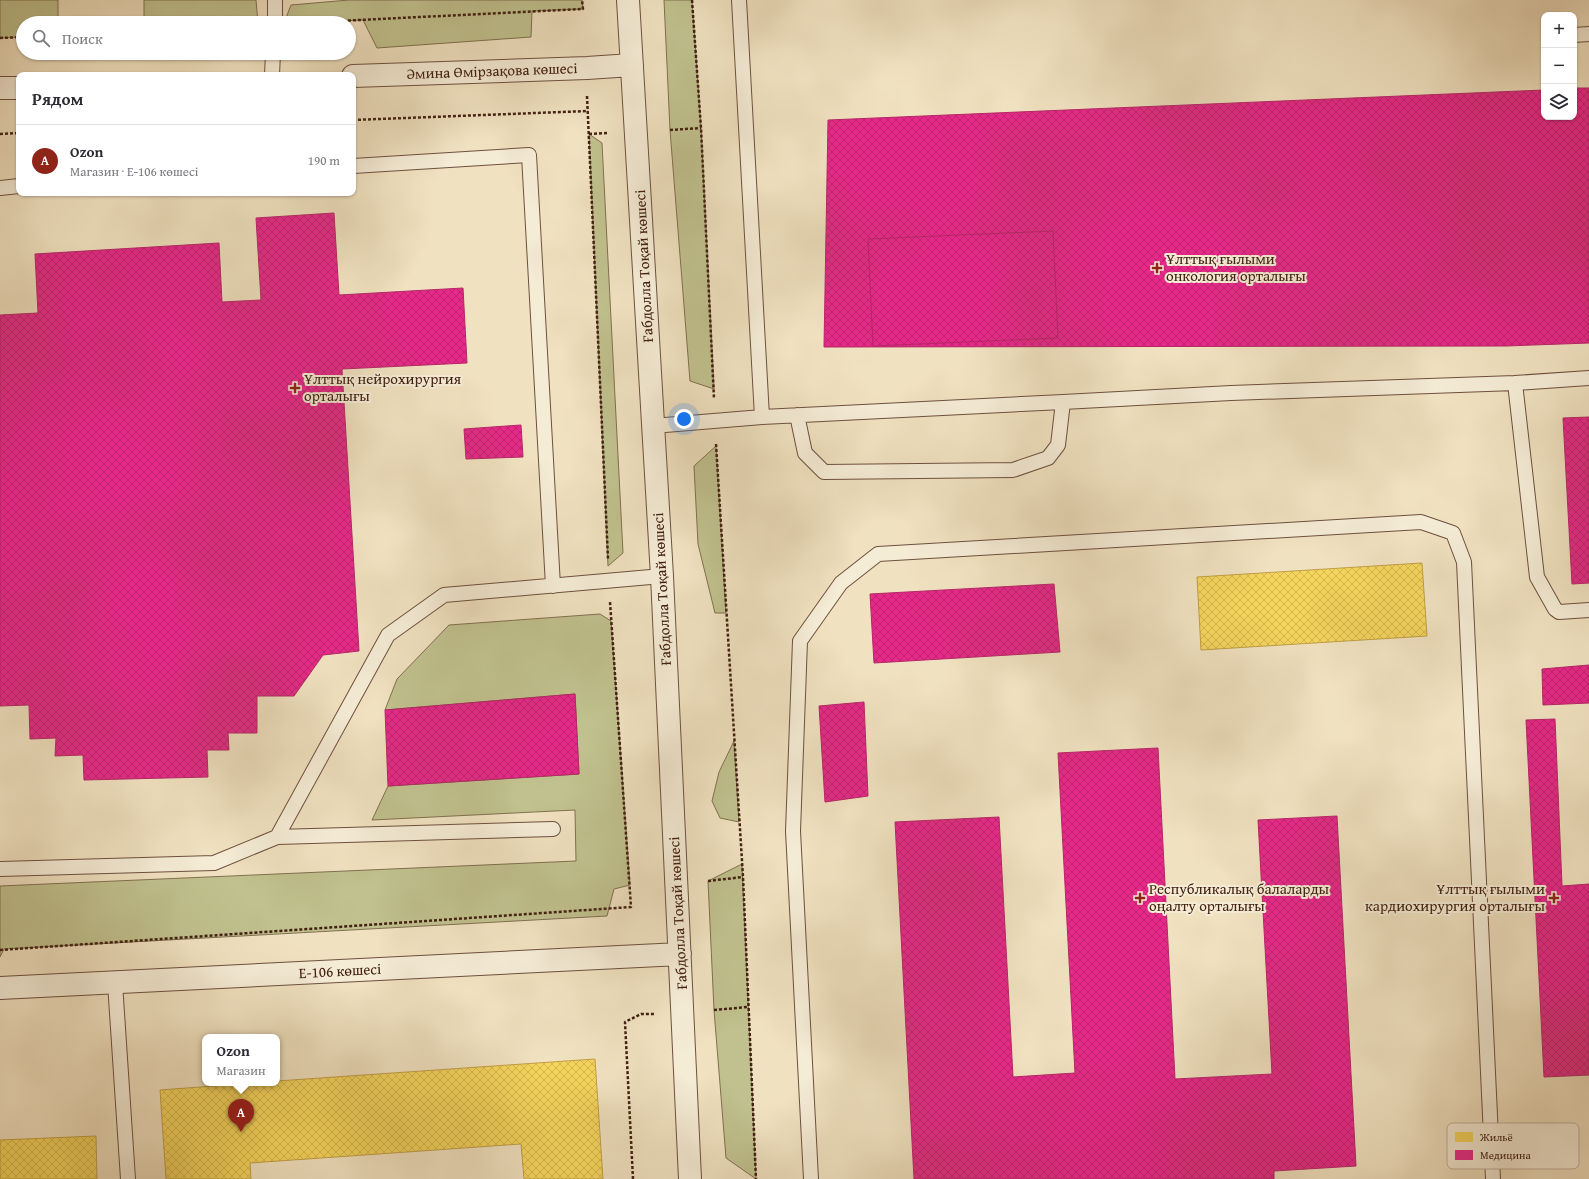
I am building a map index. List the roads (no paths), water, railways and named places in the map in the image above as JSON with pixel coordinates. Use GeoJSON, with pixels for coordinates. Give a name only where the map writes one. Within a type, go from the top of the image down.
{"type":"FeatureCollection","features":[{"type":"Feature","properties":{"kind":"street","name":"Ғабдолла Тоқай көшесі"},"geometry":{"type":"LineString","coordinates":[[628,0],[662,576],[690,1179]]}},
{"type":"Feature","properties":{"kind":"street","name":"Әмина Өмірзақова көшесі"},"geometry":{"type":"LineString","coordinates":[[356,76],[632,65]]}},
{"type":"Feature","properties":{"kind":"street"},"geometry":{"type":"LineString","coordinates":[[0,88],[16,88]]}},
{"type":"Feature","properties":{"kind":"street","name":"Е-106 көшесі"},"geometry":{"type":"LineString","coordinates":[[0,988],[680,954]]}},
{"type":"Feature","properties":{"kind":"lane"},"geometry":{"type":"LineString","coordinates":[[275,0],[275,16]]}},
{"type":"Feature","properties":{"kind":"lane"},"geometry":{"type":"LineString","coordinates":[[739,0],[762,417]]}},
{"type":"Feature","properties":{"kind":"lane"},"geometry":{"type":"LineString","coordinates":[[1577,35],[1589,34]]}},
{"type":"Feature","properties":{"kind":"lane"},"geometry":{"type":"LineString","coordinates":[[272,72],[273,60]]}},
{"type":"Feature","properties":{"kind":"lane"},"geometry":{"type":"LineString","coordinates":[[356,166],[529,155],[553,586]]}},
{"type":"Feature","properties":{"kind":"lane"},"geometry":{"type":"LineString","coordinates":[[0,188],[16,186]]}},
{"type":"Feature","properties":{"kind":"lane"},"geometry":{"type":"LineString","coordinates":[[653,426],[797,415],[1232,393],[1515,383],[1589,378]]}},
{"type":"Feature","properties":{"kind":"lane"},"geometry":{"type":"LineString","coordinates":[[1515,383],[1537,577],[1555,608],[1559,612],[1589,610]]}},
{"type":"Feature","properties":{"kind":"lane"},"geometry":{"type":"LineString","coordinates":[[797,415],[805,453],[824,472],[1013,470],[1048,458],[1058,445],[1063,402]]}},
{"type":"Feature","properties":{"kind":"lane"},"geometry":{"type":"LineString","coordinates":[[811,1179],[793,832],[800,641],[841,583],[878,554],[1421,522],[1453,533],[1464,562],[1490,1123]]}},
{"type":"Feature","properties":{"kind":"lane"},"geometry":{"type":"LineString","coordinates":[[278,837],[388,635],[444,595],[662,576]]}},
{"type":"Feature","properties":{"kind":"lane"},"geometry":{"type":"LineString","coordinates":[[0,869],[214,863],[278,837],[553,829]]}},
{"type":"Feature","properties":{"kind":"lane"},"geometry":{"type":"LineString","coordinates":[[115,983],[128,1179]]}},
{"type":"Feature","properties":{"kind":"lane"},"geometry":{"type":"LineString","coordinates":[[1493,1169],[1493,1179]]}},
{"type":"Feature","properties":{"kind":"place","name":"Ұлттық ғылыми онкология орталығы"},"geometry":{"type":"Point","coordinates":[1157,268]}},
{"type":"Feature","properties":{"kind":"place","name":"Ұлттық нейрохирургия орталығы"},"geometry":{"type":"Point","coordinates":[295,388]}},
{"type":"Feature","properties":{"kind":"place","name":"Республикалық балаларды оңалту орталығы"},"geometry":{"type":"Point","coordinates":[1140,898]}},
{"type":"Feature","properties":{"kind":"place","name":"Ұлттық ғылыми кардиохирургия орталығы"},"geometry":{"type":"Point","coordinates":[1554,898]}},
{"type":"Feature","properties":{"kind":"place","name":"Ozon"},"geometry":{"type":"Point","coordinates":[241,1132]}}]}
